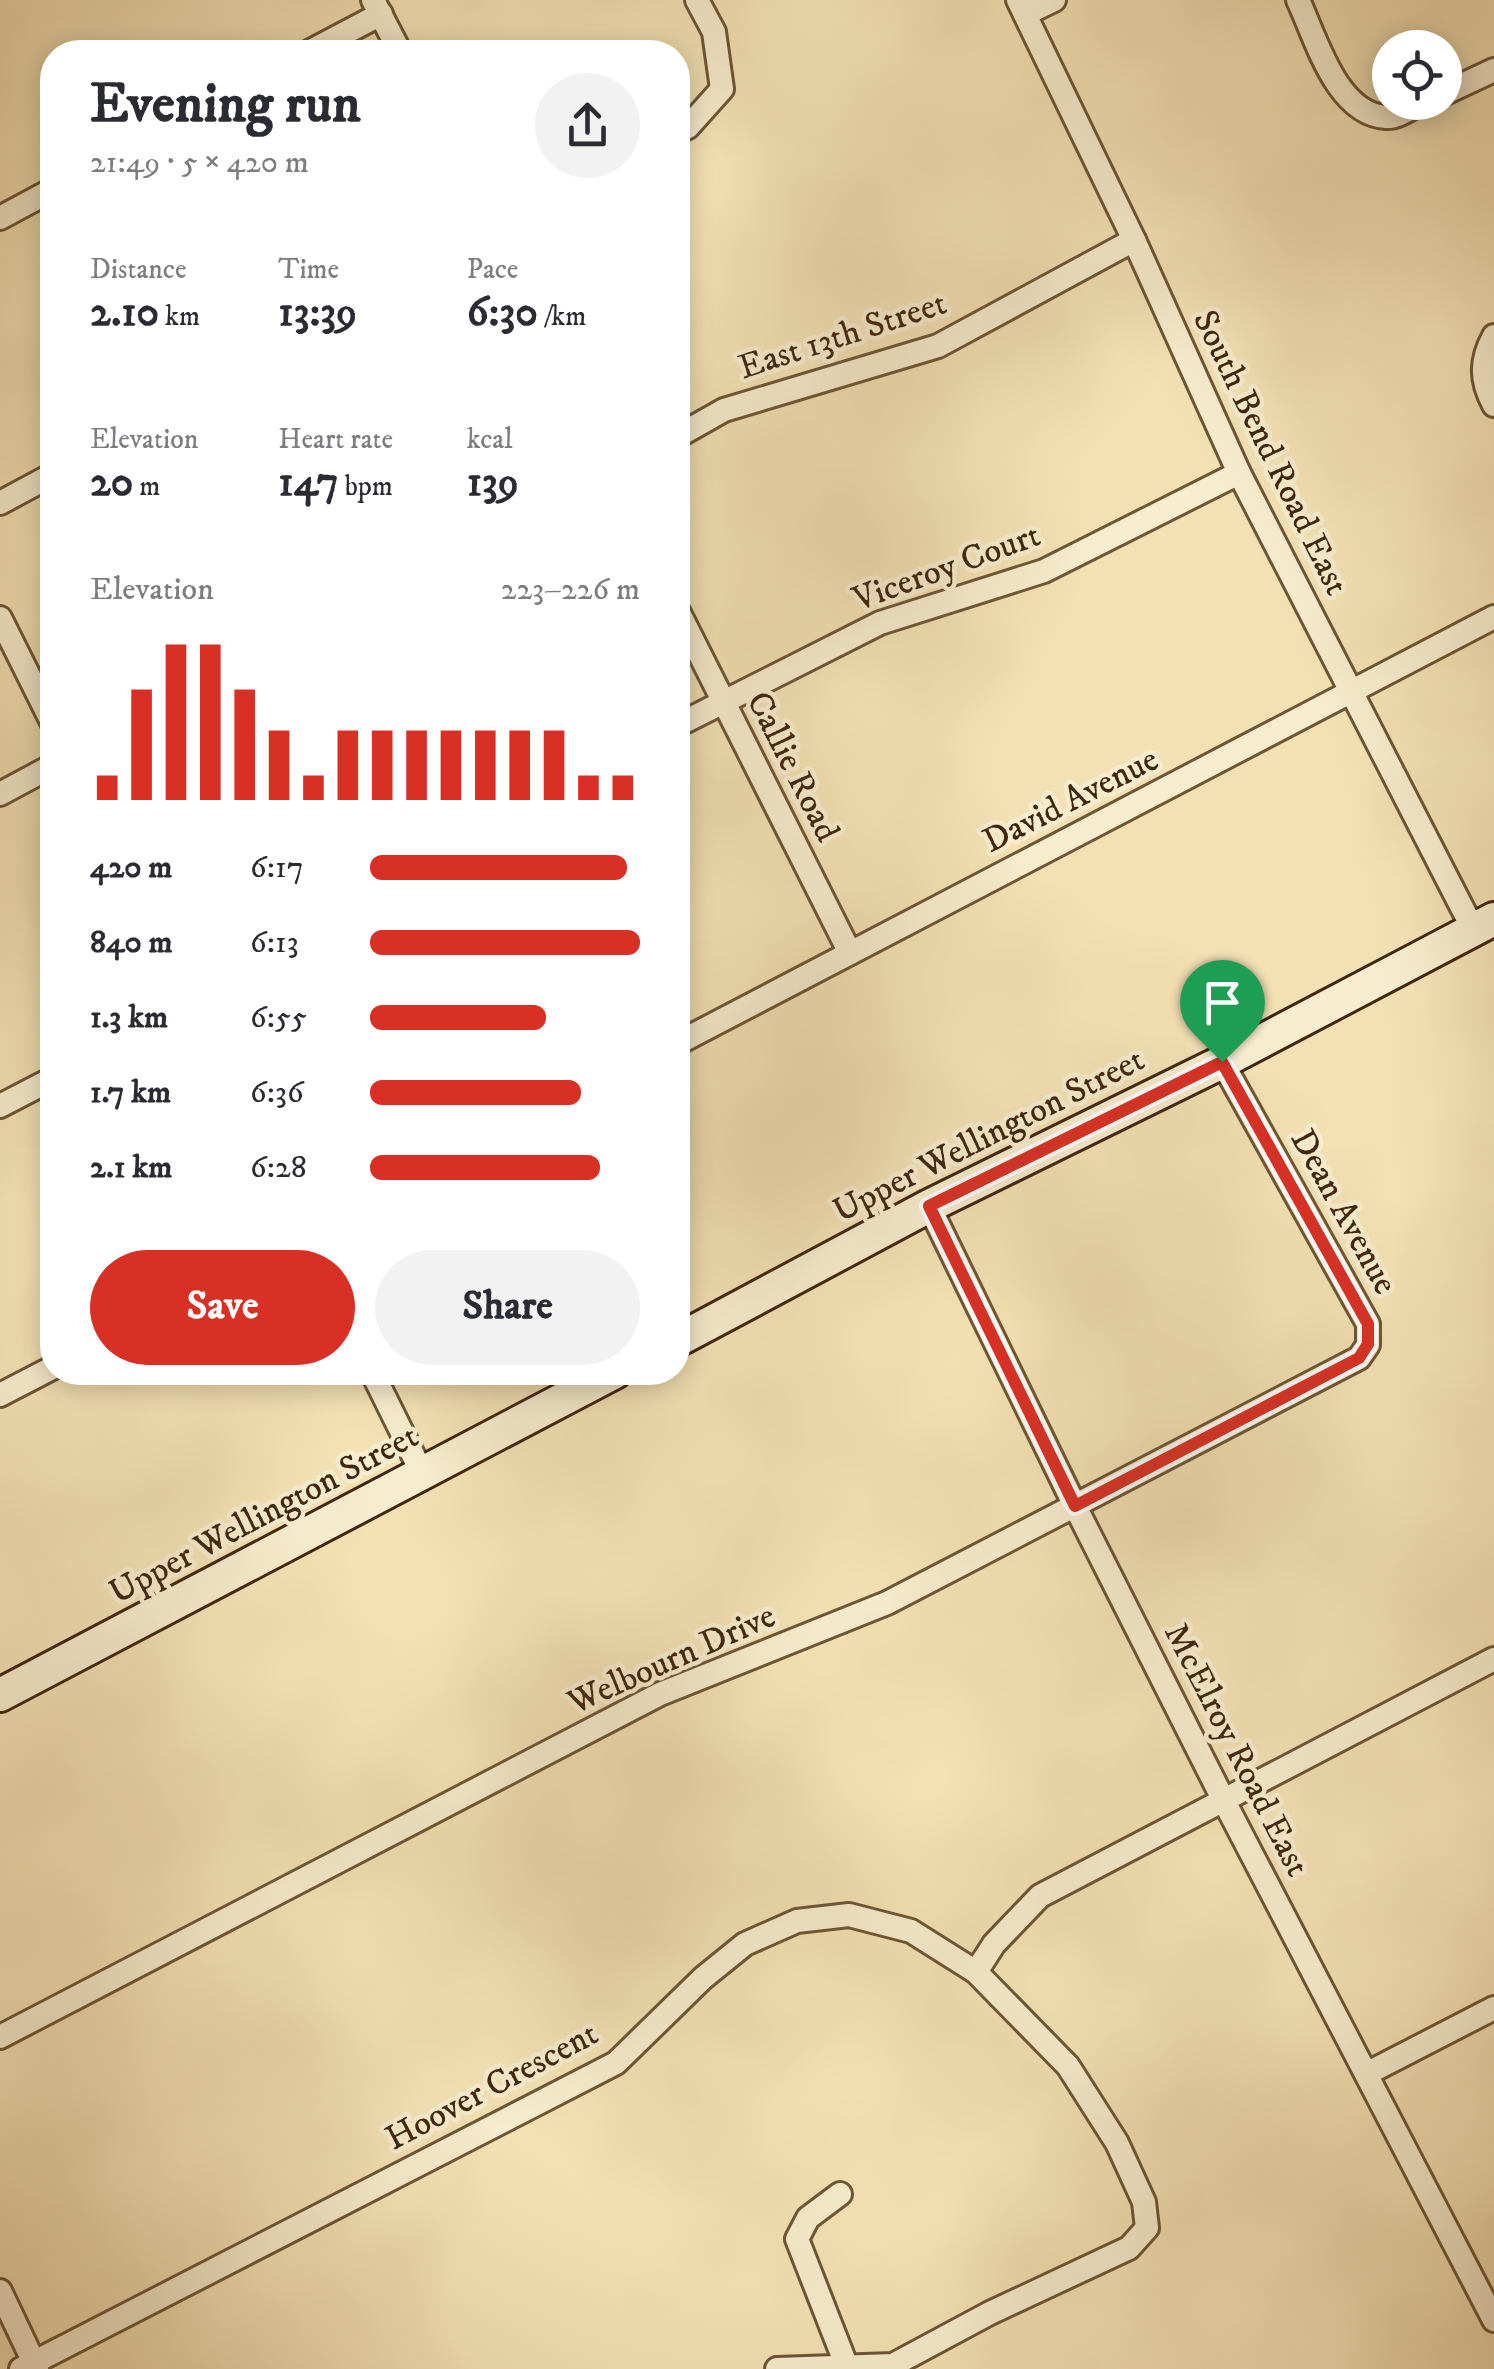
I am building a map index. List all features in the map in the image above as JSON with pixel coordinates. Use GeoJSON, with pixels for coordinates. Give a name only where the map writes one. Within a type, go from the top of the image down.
{"type":"FeatureCollection","features":[{"type":"Feature","properties":{"kind":"main road","name":"Upper Wellington Street"},"geometry":{"type":"LineString","coordinates":[[690,1334],[929,1206],[1487,927]]}},
{"type":"Feature","properties":{"kind":"main road","name":"Upper Wellington Street"},"geometry":{"type":"LineString","coordinates":[[0,1695],[591,1385]]}},
{"type":"Feature","properties":{"kind":"street"},"geometry":{"type":"LineString","coordinates":[[690,125],[722,89],[714,32],[698,0]]}},
{"type":"Feature","properties":{"kind":"street"},"geometry":{"type":"LineString","coordinates":[[1022,7],[1054,0]]}},
{"type":"Feature","properties":{"kind":"street"},"geometry":{"type":"LineString","coordinates":[[1298,0],[1340,88],[1363,112],[1372,114]]}},
{"type":"Feature","properties":{"kind":"street"},"geometry":{"type":"LineString","coordinates":[[327,40],[377,7],[394,40]]}},
{"type":"Feature","properties":{"kind":"street","name":"South Bend Road East"},"geometry":{"type":"LineString","coordinates":[[1022,7],[1134,240],[1238,473],[1350,693],[1487,927]]}},
{"type":"Feature","properties":{"kind":"street"},"geometry":{"type":"LineString","coordinates":[[1462,84],[1494,70]]}},
{"type":"Feature","properties":{"kind":"street"},"geometry":{"type":"LineString","coordinates":[[0,218],[40,196]]}},
{"type":"Feature","properties":{"kind":"street","name":"East 13th Street"},"geometry":{"type":"LineString","coordinates":[[690,429],[724,410],[938,346],[1134,240]]}},
{"type":"Feature","properties":{"kind":"street"},"geometry":{"type":"LineString","coordinates":[[1494,336],[1486,350],[1482,383],[1494,405]]}},
{"type":"Feature","properties":{"kind":"street","name":"Viceroy Court"},"geometry":{"type":"LineString","coordinates":[[690,719],[880,623],[1044,571],[1238,473]]}},
{"type":"Feature","properties":{"kind":"street"},"geometry":{"type":"LineString","coordinates":[[0,503],[40,481]]}},
{"type":"Feature","properties":{"kind":"street","name":"David Avenue"},"geometry":{"type":"LineString","coordinates":[[690,1037],[1494,617]]}},
{"type":"Feature","properties":{"kind":"street"},"geometry":{"type":"LineString","coordinates":[[0,618],[40,698]]}},
{"type":"Feature","properties":{"kind":"street","name":"Callie Road"},"geometry":{"type":"LineString","coordinates":[[690,636],[850,953]]}},
{"type":"Feature","properties":{"kind":"street"},"geometry":{"type":"LineString","coordinates":[[0,794],[40,772]]}},
{"type":"Feature","properties":{"kind":"street","name":"Dean Avenue"},"geometry":{"type":"LineString","coordinates":[[1222,1062],[1368,1324],[1368,1344]]}},
{"type":"Feature","properties":{"kind":"street"},"geometry":{"type":"LineString","coordinates":[[0,1106],[40,1085]]}},
{"type":"Feature","properties":{"kind":"street","name":"McElroy Road East"},"geometry":{"type":"LineString","coordinates":[[929,1206],[1224,1801],[1494,2320]]}},
{"type":"Feature","properties":{"kind":"street","name":"Welbourn Drive"},"geometry":{"type":"LineString","coordinates":[[0,2037],[660,1694],[887,1603],[1359,1358],[1368,1344]]}},
{"type":"Feature","properties":{"kind":"street"},"geometry":{"type":"LineString","coordinates":[[0,1395],[40,1374]]}},
{"type":"Feature","properties":{"kind":"street"},"geometry":{"type":"LineString","coordinates":[[378,1385],[423,1474]]}},
{"type":"Feature","properties":{"kind":"street"},"geometry":{"type":"LineString","coordinates":[[976,1972],[994,1944],[1040,1896],[1494,1659]]}},
{"type":"Feature","properties":{"kind":"street","name":"Hoover Crescent"},"geometry":{"type":"LineString","coordinates":[[31,2367],[616,2063],[703,1978],[745,1944],[798,1920],[850,1915],[911,1931],[976,1972],[1068,2066],[1118,2144],[1144,2202],[1147,2228],[1128,2248],[990,2313],[893,2366],[777,2369]]}},
{"type":"Feature","properties":{"kind":"street"},"geometry":{"type":"LineString","coordinates":[[1368,2073],[1494,2008]]}},
{"type":"Feature","properties":{"kind":"street"},"geometry":{"type":"LineString","coordinates":[[840,2194],[808,2218],[797,2239],[847,2367]]}},
{"type":"Feature","properties":{"kind":"street"},"geometry":{"type":"LineString","coordinates":[[0,2291],[31,2367]]}},
{"type":"Feature","properties":{"kind":"route"},"geometry":{"type":"LineString","coordinates":[[1222,1062],[1368,1324],[1368,1344],[1359,1358],[1075,1506],[929,1206],[1222,1062]]}}]}
